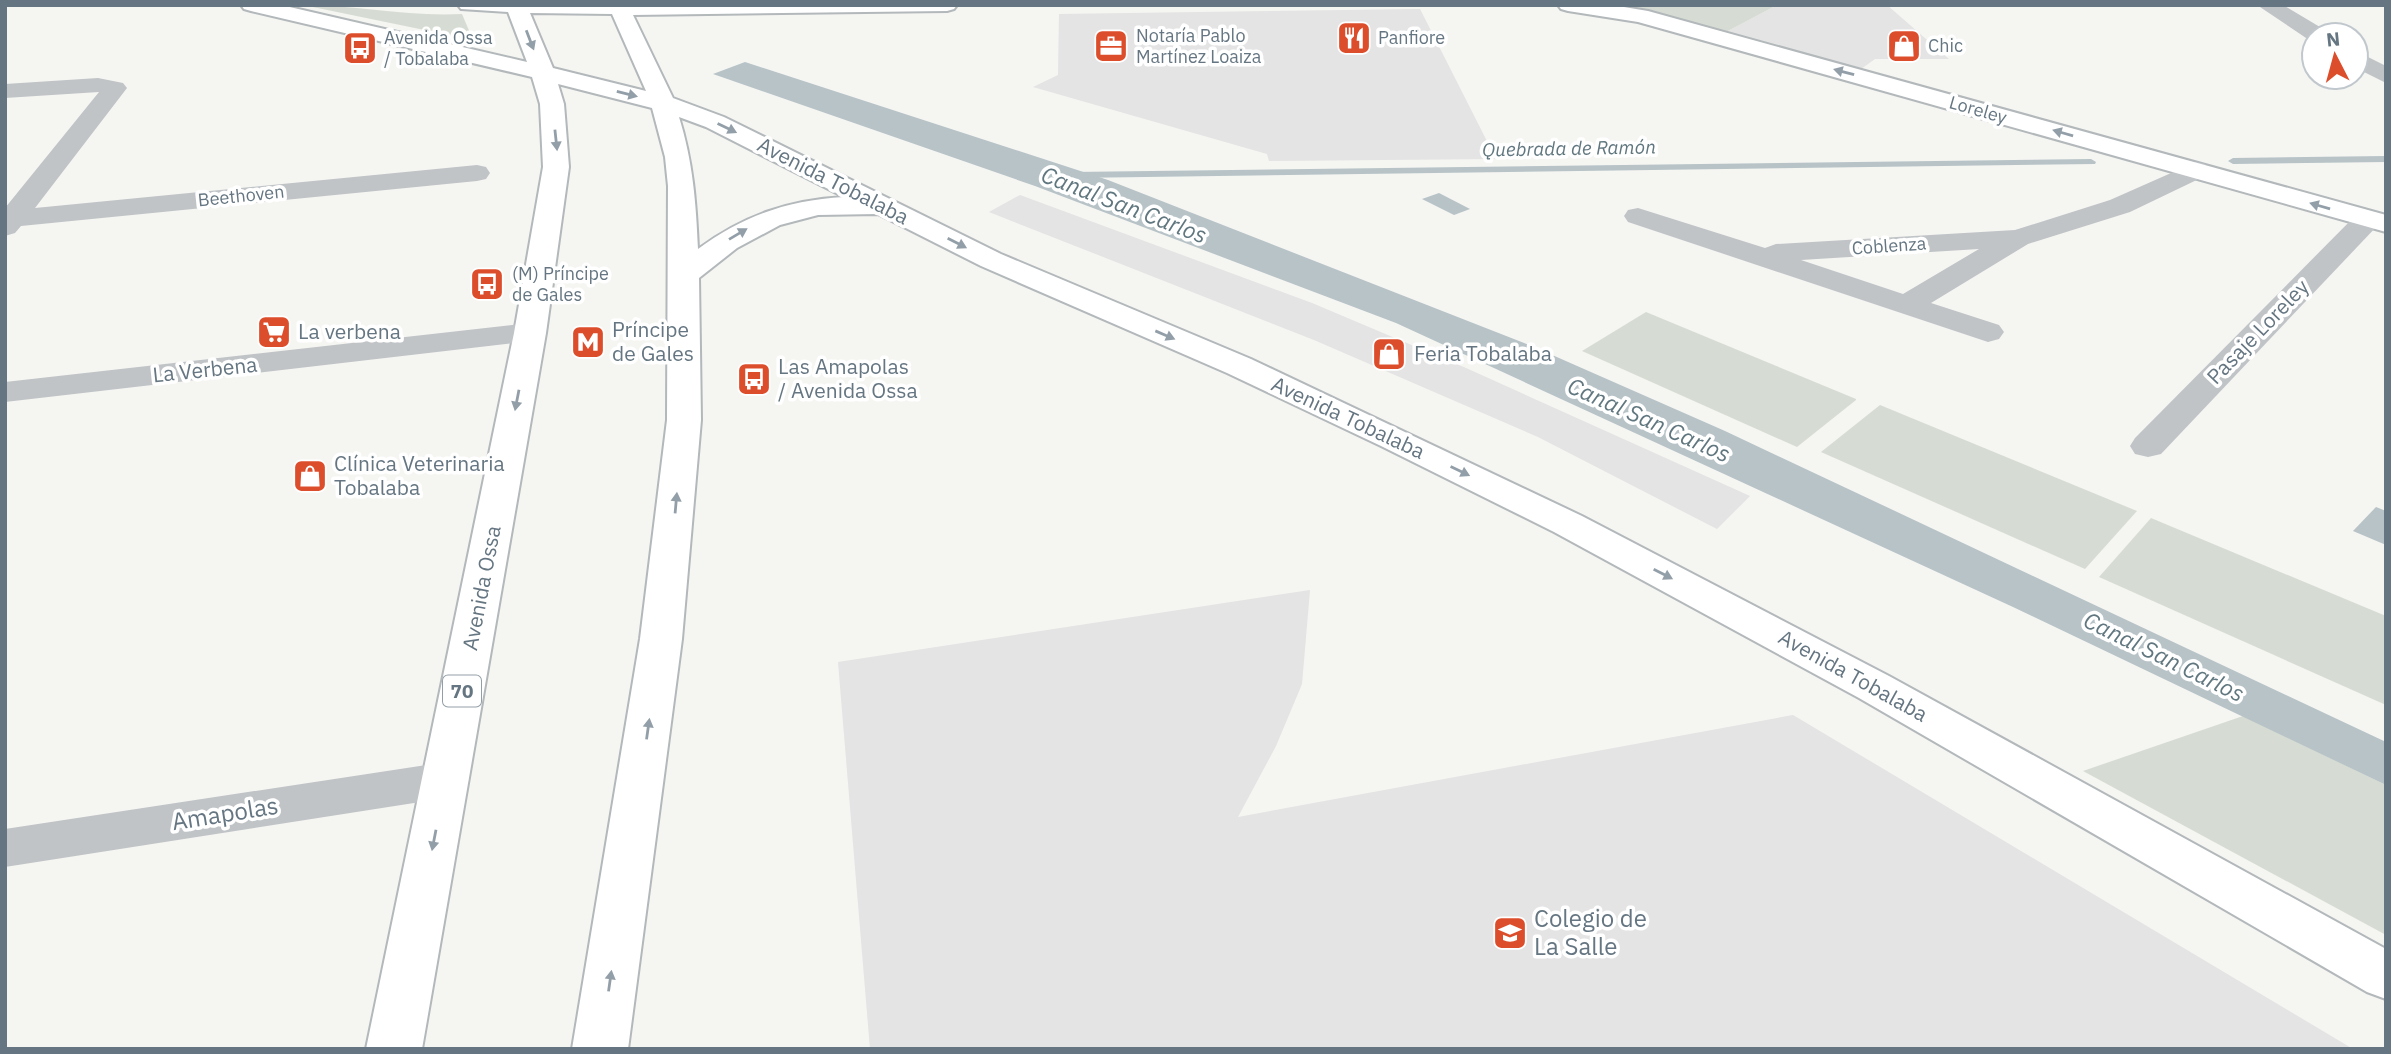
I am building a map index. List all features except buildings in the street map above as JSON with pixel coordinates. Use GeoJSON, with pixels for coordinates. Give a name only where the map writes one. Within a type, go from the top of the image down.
{"type":"FeatureCollection","features":[{"type":"Feature","properties":{"kind":"main road","name":"Avenida Tobalaba"},"geometry":{"type":"LineString","coordinates":[[251,5],[663,103],[715,122],[991,260],[1298,394],[1568,524],[1874,687],[2386,976]]}},
{"type":"Feature","properties":{"kind":"main road"},"geometry":{"type":"LineString","coordinates":[[468,5],[947,5]]}},
{"type":"Feature","properties":{"kind":"main road","name":"Loreley"},"geometry":{"type":"LineString","coordinates":[[1568,5],[1640,16],[2377,222]]}},
{"type":"Feature","properties":{"kind":"main road","name":"Avenida Ossa"},"geometry":{"type":"LineString","coordinates":[[394,1049],[530,332],[556,167],[551,104],[543,73],[517,6]]}},
{"type":"Feature","properties":{"kind":"main road"},"geometry":{"type":"LineString","coordinates":[[600,1049],[641,783],[675,519],[684,420],[684,276],[681,186],[676,147],[663,103],[618,7]]}},
{"type":"Feature","properties":{"kind":"main road"},"geometry":{"type":"LineString","coordinates":[[684,276],[730,238],[774,216],[800,208],[834,205],[896,212]]}},
{"type":"Feature","properties":{"kind":"street"},"geometry":{"type":"LineString","coordinates":[[2267,5],[2300,25]]}},
{"type":"Feature","properties":{"kind":"street"},"geometry":{"type":"LineString","coordinates":[[2370,66],[2386,76]]}},
{"type":"Feature","properties":{"kind":"street"},"geometry":{"type":"LineString","coordinates":[[5,91],[98,85],[115,88],[7,221]]}},
{"type":"Feature","properties":{"kind":"street","name":"Coblenza"},"geometry":{"type":"LineString","coordinates":[[1907,304],[2018,238],[2120,206],[2191,169]]}},
{"type":"Feature","properties":{"kind":"street","name":"Beethoven"},"geometry":{"type":"LineString","coordinates":[[7,221],[477,173]]}},
{"type":"Feature","properties":{"kind":"street","name":"Coblenza"},"geometry":{"type":"LineString","coordinates":[[1638,216],[1988,332]]}},
{"type":"Feature","properties":{"kind":"street","name":"Pasaje Loreley"},"geometry":{"type":"LineString","coordinates":[[2148,446],[2377,222]]}},
{"type":"Feature","properties":{"kind":"street","name":"Coblenza"},"geometry":{"type":"LineString","coordinates":[[1759,254],[2018,238]]}},
{"type":"Feature","properties":{"kind":"street","name":"La Verbena"},"geometry":{"type":"LineString","coordinates":[[5,392],[530,332]]}},
{"type":"Feature","properties":{"kind":"street","name":"Amapolas"},"geometry":{"type":"LineString","coordinates":[[5,848],[446,780]]}},
{"type":"Feature","properties":{"kind":"shaded area"},"geometry":{"type":"Polygon","coordinates":[[[303,5],[422,14],[462,14],[473,40],[303,5]]]}},
{"type":"Feature","properties":{"kind":"shaded area"},"geometry":{"type":"Polygon","coordinates":[[[1620,5],[1777,5],[1726,32],[1620,5]]]}},
{"type":"Feature","properties":{"kind":"shaded area"},"geometry":{"type":"Polygon","coordinates":[[[1777,5],[1887,5],[1949,59],[1875,59],[1861,69],[1726,32],[1777,5]]]}},
{"type":"Feature","properties":{"kind":"shaded area"},"geometry":{"type":"Polygon","coordinates":[[[1420,9],[1496,159],[1269,161],[1267,154],[1033,87],[1058,75],[1059,14],[1420,9]]]}},
{"type":"Feature","properties":{"kind":"shaded area","name":"Feria Tobalaba"},"geometry":{"type":"Polygon","coordinates":[[[1020,195],[1312,303],[1466,368],[1750,496],[1717,529],[1538,437],[1314,340],[989,212],[1020,195]]]}},
{"type":"Feature","properties":{"kind":"shaded area"},"geometry":{"type":"Polygon","coordinates":[[[1646,312],[1856,400],[1797,447],[1582,351],[1646,312]]]}},
{"type":"Feature","properties":{"kind":"shaded area"},"geometry":{"type":"Polygon","coordinates":[[[1880,405],[2137,511],[2085,569],[1821,452],[1880,405]]]}},
{"type":"Feature","properties":{"kind":"shaded area"},"geometry":{"type":"Polygon","coordinates":[[[2151,518],[2386,616],[2386,705],[2099,577],[2151,518]]]}},
{"type":"Feature","properties":{"kind":"shaded area","name":"Colegio de La Salle"},"geometry":{"type":"Polygon","coordinates":[[[1310,590],[1302,684],[1276,746],[1238,817],[1793,715],[2353,1049],[870,1049],[838,662],[1310,590]]]}},
{"type":"Feature","properties":{"kind":"shaded area"},"geometry":{"type":"Polygon","coordinates":[[[2243,716],[2386,785],[2386,935],[2083,771],[2243,716]]]}},
{"type":"Feature","properties":{"kind":"water","name":"Canal San Carlos"},"geometry":{"type":"Polygon","coordinates":[[[745,62],[1108,180],[1534,347],[1725,431],[2386,742],[2386,785],[2013,607],[1396,323],[1035,186],[713,74],[745,62]]]}},
{"type":"Feature","properties":{"kind":"water"},"geometry":{"type":"Polygon","coordinates":[[[1439,193],[1470,209],[1454,215],[1422,199],[1439,193]]]}},
{"type":"Feature","properties":{"kind":"water"},"geometry":{"type":"Polygon","coordinates":[[[2376,507],[2386,511],[2386,545],[2353,531],[2376,507]]]}},
{"type":"Feature","properties":{"kind":"waterway","name":"Quebrada de Ramón"},"geometry":{"type":"LineString","coordinates":[[2233,161],[2386,159]]}},
{"type":"Feature","properties":{"kind":"waterway","name":"Quebrada de Ramón"},"geometry":{"type":"LineString","coordinates":[[1072,175],[2091,162]]}},
{"type":"Feature","properties":{"kind":"place","name":"Panfiore"},"geometry":{"type":"Point","coordinates":[1354,38]}},
{"type":"Feature","properties":{"kind":"place","name":"Notaría Pablo Martínez Loaiza"},"geometry":{"type":"Point","coordinates":[1111,46]}},
{"type":"Feature","properties":{"kind":"place","name":"Chic"},"geometry":{"type":"Point","coordinates":[1904,46]}},
{"type":"Feature","properties":{"kind":"place","name":"Avenida Ossa / Tobalaba"},"geometry":{"type":"Point","coordinates":[360,48]}},
{"type":"Feature","properties":{"kind":"place","name":"(M) Príncipe de Gales"},"geometry":{"type":"Point","coordinates":[487,284]}},
{"type":"Feature","properties":{"kind":"place","name":"La verbena"},"geometry":{"type":"Point","coordinates":[274,332]}},
{"type":"Feature","properties":{"kind":"place","name":"Príncipe de Gales"},"geometry":{"type":"Point","coordinates":[588,342]}},
{"type":"Feature","properties":{"kind":"place","name":"Feria Tobalaba"},"geometry":{"type":"Point","coordinates":[1389,354]}},
{"type":"Feature","properties":{"kind":"place","name":"Las Amapolas / Avenida Ossa"},"geometry":{"type":"Point","coordinates":[754,379]}},
{"type":"Feature","properties":{"kind":"place","name":"Clínica Veterinaria Tobalaba"},"geometry":{"type":"Point","coordinates":[310,476]}},
{"type":"Feature","properties":{"kind":"place","name":"Colegio de La Salle"},"geometry":{"type":"Point","coordinates":[1510,933]}}]}
